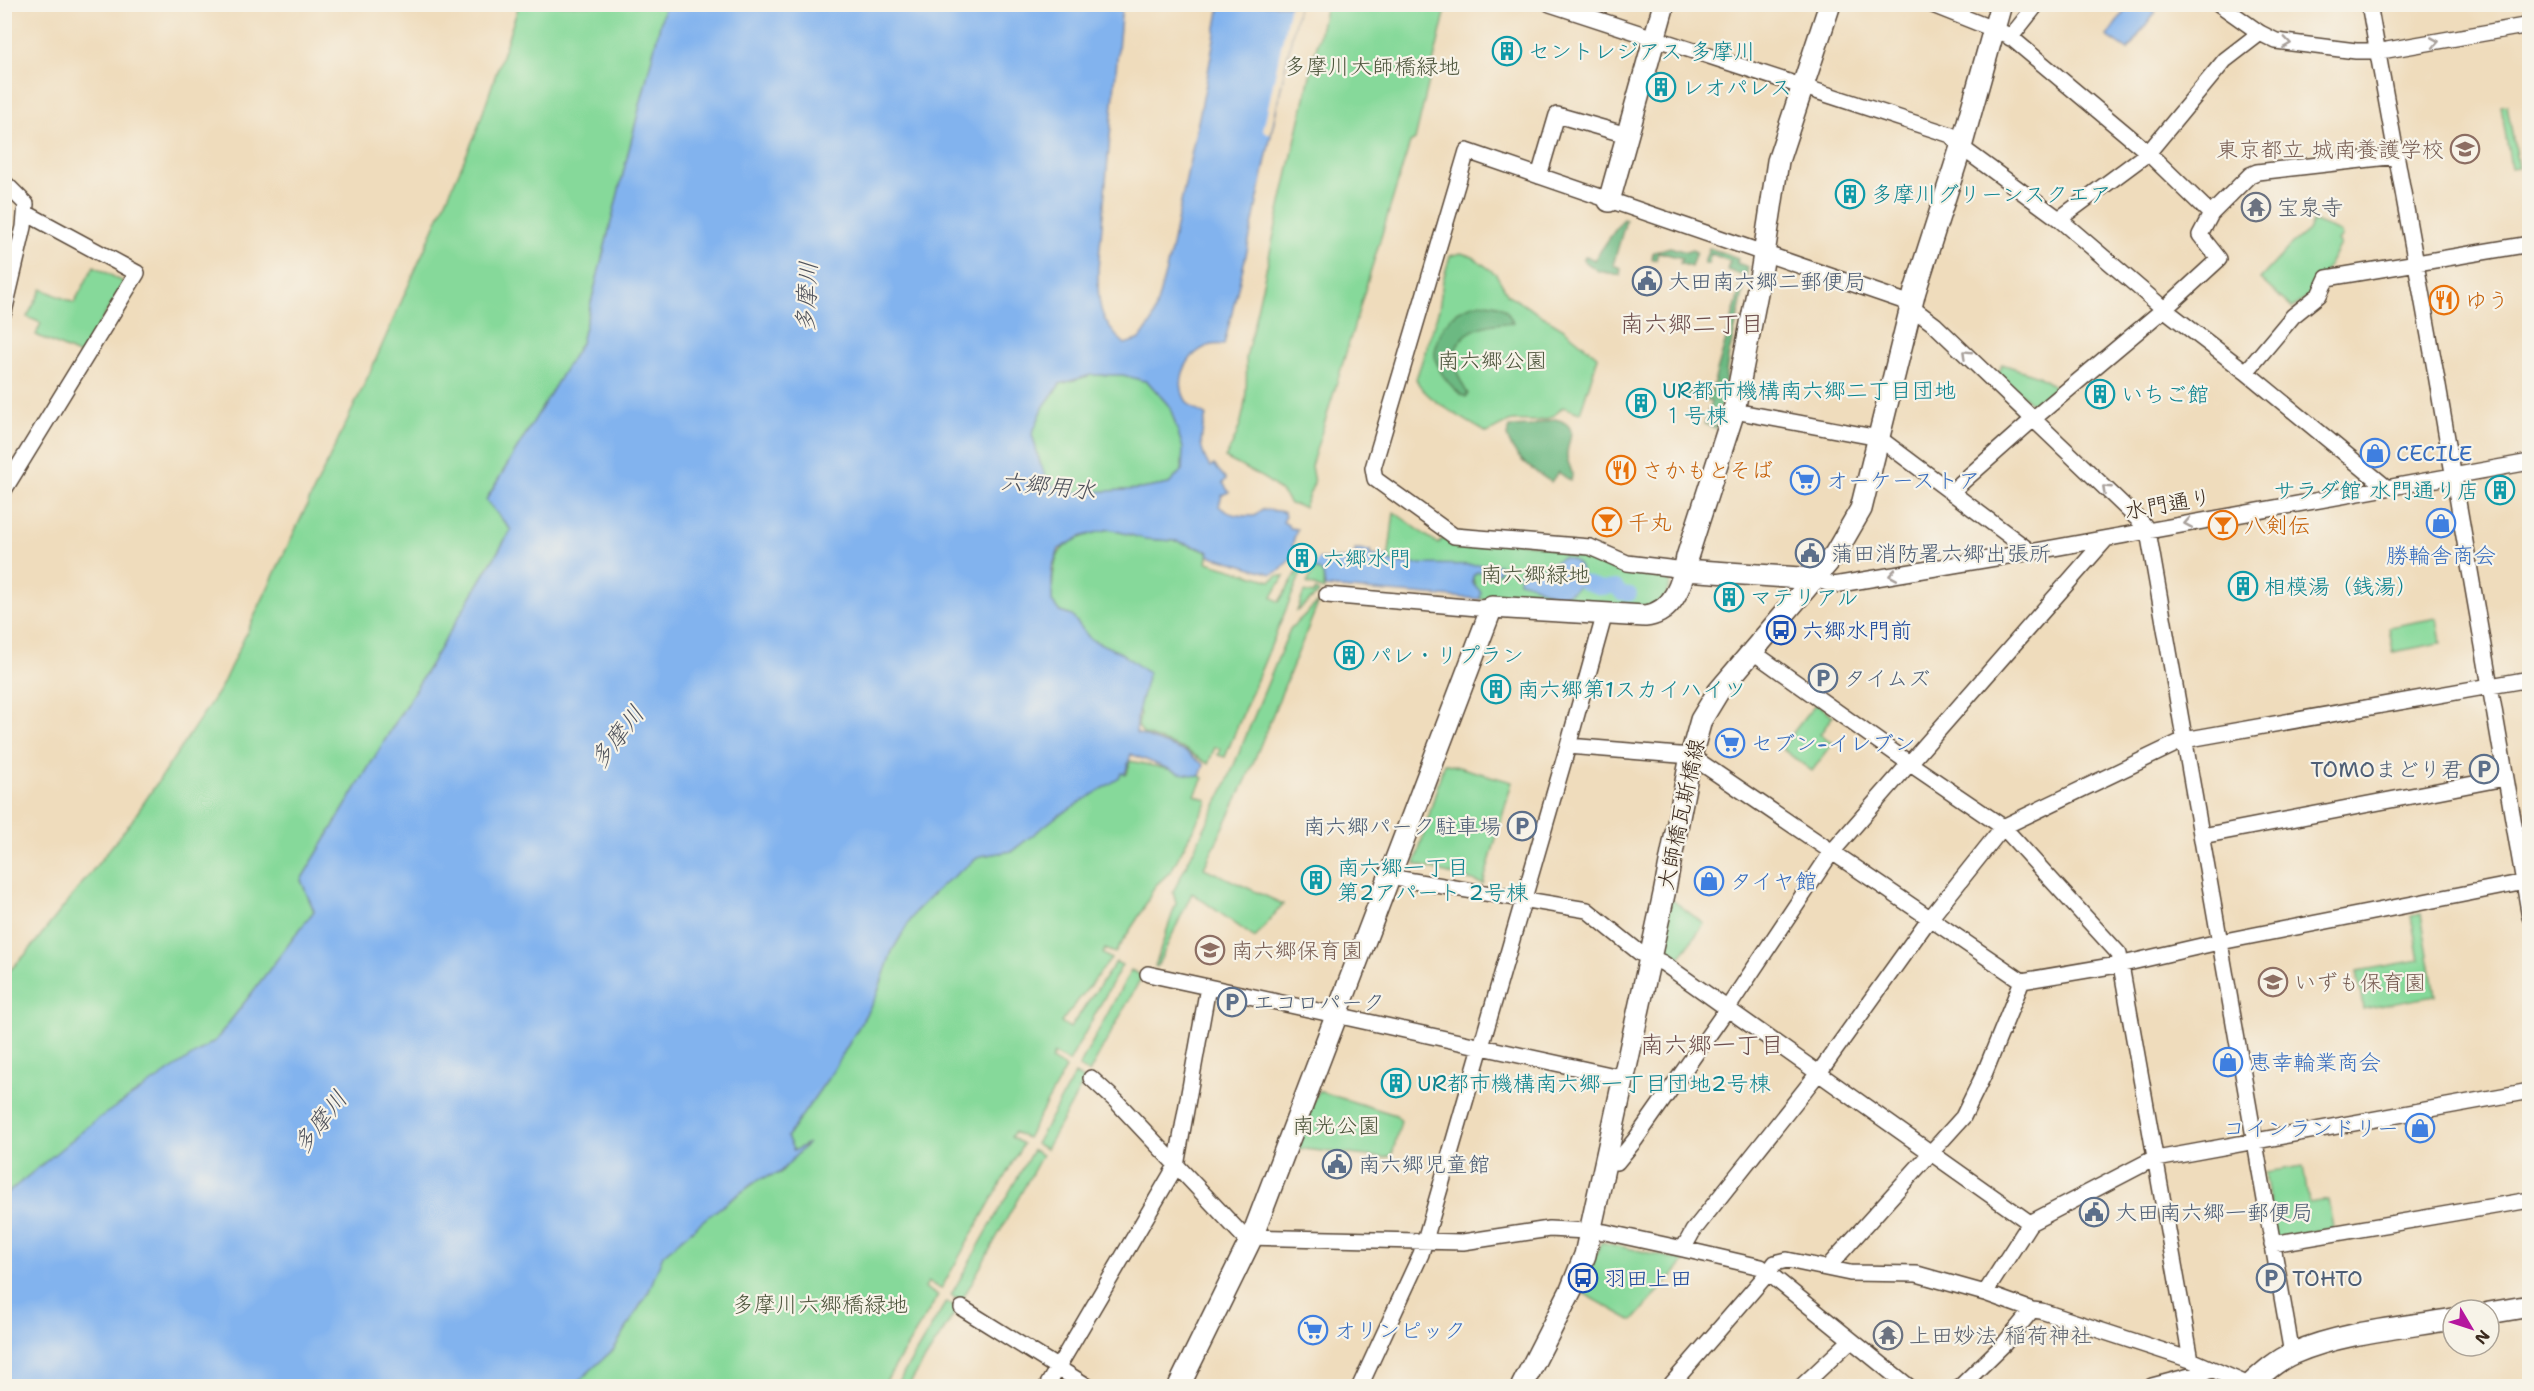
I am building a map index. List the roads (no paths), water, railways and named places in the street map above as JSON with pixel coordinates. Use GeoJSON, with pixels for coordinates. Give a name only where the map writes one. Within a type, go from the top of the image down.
{"type":"FeatureCollection","features":[{"type":"Feature","properties":{"kind":"street"},"geometry":{"type":"LineString","coordinates":[[1550,4],[1951,135],[1961,147],[2059,219],[2164,309],[2246,372],[2387,488]]}},
{"type":"Feature","properties":{"kind":"street"},"geometry":{"type":"LineString","coordinates":[[1609,201],[1664,4]]}},
{"type":"Feature","properties":{"kind":"street"},"geometry":{"type":"LineString","coordinates":[[1327,595],[1478,608],[1646,616],[1660,613],[1673,600],[1685,570],[1687,557],[1734,411],[1764,254],[1778,162],[1830,4]]}},
{"type":"Feature","properties":{"kind":"street"},"geometry":{"type":"LineString","coordinates":[[1930,4],[2002,34],[2148,153],[2211,214]]}},
{"type":"Feature","properties":{"kind":"street","name":"大師橋瓦斯橋線"},"geometry":{"type":"LineString","coordinates":[[1522,1386],[1577,1275],[1590,1230],[1651,958],[1691,756],[1701,720],[1718,692],[1835,554],[1861,509],[1911,307],[1961,147],[2002,34],[2001,4]]}},
{"type":"Feature","properties":{"kind":"street"},"geometry":{"type":"LineString","coordinates":[[2002,34],[2037,4]]}},
{"type":"Feature","properties":{"kind":"street"},"geometry":{"type":"LineString","coordinates":[[2219,4],[2260,33],[2276,41],[2377,52],[2529,25]]}},
{"type":"Feature","properties":{"kind":"street"},"geometry":{"type":"LineString","coordinates":[[2369,4],[2505,778],[2527,882],[2529,916]]}},
{"type":"Feature","properties":{"kind":"street"},"geometry":{"type":"LineString","coordinates":[[2059,219],[2148,153],[2225,60],[2260,33]]}},
{"type":"Feature","properties":{"kind":"street"},"geometry":{"type":"LineString","coordinates":[[1539,176],[1557,115],[1627,135]]}},
{"type":"Feature","properties":{"kind":"street"},"geometry":{"type":"LineString","coordinates":[[1815,579],[1685,570],[1627,563],[1590,547],[1455,536],[1375,479],[1373,468],[1467,151],[1903,301],[1935,325],[2144,525],[2148,531],[2292,1354]]}},
{"type":"Feature","properties":{"kind":"street"},"geometry":{"type":"LineString","coordinates":[[1951,492],[2219,259],[2200,235],[2211,214],[2250,175],[2257,172],[2397,156]]}},
{"type":"Feature","properties":{"kind":"street"},"geometry":{"type":"LineString","coordinates":[[4,182],[26,204],[10,296],[4,312]]}},
{"type":"Feature","properties":{"kind":"street"},"geometry":{"type":"LineString","coordinates":[[4,490],[137,273],[26,213]]}},
{"type":"Feature","properties":{"kind":"street"},"geometry":{"type":"LineString","coordinates":[[2246,372],[2293,316],[2319,295],[2327,278],[2529,244]]}},
{"type":"Feature","properties":{"kind":"street"},"geometry":{"type":"LineString","coordinates":[[1734,411],[1880,438],[2031,552]]}},
{"type":"Feature","properties":{"kind":"street","name":"水門通り"},"geometry":{"type":"LineString","coordinates":[[1815,579],[1834,585],[2031,552],[2529,462]]}},
{"type":"Feature","properties":{"kind":"street"},"geometry":{"type":"LineString","coordinates":[[1605,1162],[1617,1162],[1635,1140],[1727,1009],[1831,853],[2106,538]]}},
{"type":"Feature","properties":{"kind":"street"},"geometry":{"type":"LineString","coordinates":[[1179,1386],[1252,1237],[1492,607]]}},
{"type":"Feature","properties":{"kind":"street"},"geometry":{"type":"LineString","coordinates":[[1360,1386],[1421,1254],[1605,613]]}},
{"type":"Feature","properties":{"kind":"street"},"geometry":{"type":"LineString","coordinates":[[1754,652],[2003,827],[2119,954],[2123,964],[2191,1360]]}},
{"type":"Feature","properties":{"kind":"street"},"geometry":{"type":"LineString","coordinates":[[1683,1249],[1693,1231],[1818,1074],[1929,919],[2003,827],[2184,740],[2529,679]]}},
{"type":"Feature","properties":{"kind":"street"},"geometry":{"type":"LineString","coordinates":[[1568,746],[1691,756],[2022,981],[2123,964],[2220,942],[2527,882]]}},
{"type":"Feature","properties":{"kind":"street"},"geometry":{"type":"LineString","coordinates":[[2202,836],[2505,778]]}},
{"type":"Feature","properties":{"kind":"street"},"geometry":{"type":"LineString","coordinates":[[1389,877],[1587,910],[1640,953],[1663,963],[2030,1223]]}},
{"type":"Feature","properties":{"kind":"street"},"geometry":{"type":"LineString","coordinates":[[1148,974],[1624,1078]]}},
{"type":"Feature","properties":{"kind":"street"},"geometry":{"type":"LineString","coordinates":[[1827,1268],[1963,1117],[1985,1072],[2022,981]]}},
{"type":"Feature","properties":{"kind":"street"},"geometry":{"type":"LineString","coordinates":[[1047,1386],[1176,1166],[1208,987]]}},
{"type":"Feature","properties":{"kind":"street"},"geometry":{"type":"LineString","coordinates":[[1091,1078],[1116,1101],[1244,1237],[1463,1242],[1549,1229],[1590,1230],[1683,1249],[1761,1267],[1908,1386]]}},
{"type":"Feature","properties":{"kind":"street"},"geometry":{"type":"LineString","coordinates":[[1985,1293],[2030,1223],[2157,1158],[2529,1091]]}},
{"type":"Feature","properties":{"kind":"street"},"geometry":{"type":"LineString","coordinates":[[2272,1244],[2529,1200]]}},
{"type":"Feature","properties":{"kind":"street"},"geometry":{"type":"LineString","coordinates":[[1670,1386],[1780,1260],[1850,1273],[1917,1274],[1985,1293],[2191,1360],[2250,1386],[2267,1370],[2292,1354],[2329,1341],[2441,1321]]}},
{"type":"Feature","properties":{"kind":"street"},"geometry":{"type":"LineString","coordinates":[[2501,1311],[2529,1306]]}},
{"type":"Feature","properties":{"kind":"street"},"geometry":{"type":"LineString","coordinates":[[962,1308],[1087,1386]]}},
{"type":"Feature","properties":{"kind":"street"},"geometry":{"type":"LineString","coordinates":[[1961,1386],[2004,1344],[2032,1310]]}},
{"type":"Feature","properties":{"kind":"street"},"geometry":{"type":"LineString","coordinates":[[1802,1386],[1851,1340]]}},
{"type":"Feature","properties":{"kind":"street"},"geometry":{"type":"LineString","coordinates":[[2152,1386],[2213,1370]]}},
{"type":"Feature","properties":{"kind":"water"},"geometry":{"type":"Polygon","coordinates":[[[665,5],[1122,5],[1098,281],[1101,311],[1109,327],[1125,344],[1140,339],[1152,322],[1170,255],[1220,5],[1298,5],[1247,251],[1224,345],[1211,345],[1200,350],[1185,367],[1182,378],[1185,399],[1193,408],[1206,415],[1202,436],[1203,454],[1210,467],[1214,465],[1226,479],[1223,483],[1229,492],[1222,495],[1219,506],[1231,514],[1240,515],[1255,516],[1262,509],[1284,512],[1283,522],[1289,528],[1297,529],[1292,545],[1300,551],[1297,561],[1289,560],[1281,570],[1272,574],[1208,555],[1209,551],[1177,541],[1145,539],[1109,529],[1080,537],[1059,549],[1052,568],[1052,602],[1060,612],[1072,616],[1090,639],[1121,653],[1148,673],[1138,712],[1136,733],[1186,752],[1204,765],[1200,776],[1179,773],[1131,754],[1125,774],[1122,773],[1118,779],[1056,817],[1012,851],[980,856],[941,886],[915,912],[892,951],[876,997],[833,1071],[787,1137],[794,1151],[808,1143],[779,1173],[759,1179],[706,1218],[663,1255],[649,1291],[614,1349],[573,1386],[5,1386],[5,1195],[96,1120],[216,1040],[314,911],[301,880],[511,530],[486,500],[581,343],[665,5]],[[1091,375],[1060,384],[1044,406],[1032,434],[1049,484],[1072,493],[1142,489],[1169,484],[1182,470],[1183,448],[1170,407],[1148,382],[1123,375],[1091,375]]]}},
{"type":"Feature","properties":{"kind":"water"},"geometry":{"type":"Polygon","coordinates":[[[2129,5],[2144,5],[2155,12],[2128,50],[2107,36],[2129,5]]]}},
{"type":"Feature","properties":{"kind":"water"},"geometry":{"type":"Polygon","coordinates":[[[1355,550],[1371,551],[1370,555],[1389,557],[1388,561],[1402,564],[1500,565],[1499,573],[1477,572],[1473,576],[1472,582],[1481,592],[1480,599],[1325,587],[1323,573],[1304,562],[1307,556],[1320,559],[1354,559],[1355,550]]]}},
{"type":"Feature","properties":{"kind":"water"},"geometry":{"type":"Polygon","coordinates":[[[1563,557],[1579,565],[1582,573],[1583,582],[1574,590],[1566,594],[1552,594],[1519,581],[1520,570],[1540,570],[1563,557]]]}},
{"type":"Feature","properties":{"kind":"waterway"},"geometry":{"type":"LineString","coordinates":[[1583,582],[1601,588],[1616,587],[1621,593],[1630,594]]}},
{"type":"Feature","properties":{"kind":"place","name":"セントレジアス 多摩川"},"geometry":{"type":"Point","coordinates":[1507,51]}},
{"type":"Feature","properties":{"kind":"place","name":"レオパレス"},"geometry":{"type":"Point","coordinates":[1661,87]}},
{"type":"Feature","properties":{"kind":"place","name":"東京都立 城南養護学校"},"geometry":{"type":"Point","coordinates":[2465,149]}},
{"type":"Feature","properties":{"kind":"place","name":"多摩川グリーンスクエア"},"geometry":{"type":"Point","coordinates":[1850,194]}},
{"type":"Feature","properties":{"kind":"place","name":"宝泉寺"},"geometry":{"type":"Point","coordinates":[2256,207]}},
{"type":"Feature","properties":{"kind":"place","name":"大田南六郷二郵便局"},"geometry":{"type":"Point","coordinates":[1647,281]}},
{"type":"Feature","properties":{"kind":"place","name":"ゆう"},"geometry":{"type":"Point","coordinates":[2444,300]}},
{"type":"Feature","properties":{"kind":"place","name":"いちご館"},"geometry":{"type":"Point","coordinates":[2100,394]}},
{"type":"Feature","properties":{"kind":"place","name":"UR都市機構南六郷二丁目団地 １号棟"},"geometry":{"type":"Point","coordinates":[1641,403]}},
{"type":"Feature","properties":{"kind":"place","name":"CECILE"},"geometry":{"type":"Point","coordinates":[2375,453]}},
{"type":"Feature","properties":{"kind":"place","name":"さかもとそば"},"geometry":{"type":"Point","coordinates":[1621,470]}},
{"type":"Feature","properties":{"kind":"place","name":"オーケーストア"},"geometry":{"type":"Point","coordinates":[1805,480]}},
{"type":"Feature","properties":{"kind":"place","name":"サラダ館 水門通り店"},"geometry":{"type":"Point","coordinates":[2500,490]}},
{"type":"Feature","properties":{"kind":"place","name":"千丸"},"geometry":{"type":"Point","coordinates":[1607,522]}},
{"type":"Feature","properties":{"kind":"place","name":"勝輪舎商会"},"geometry":{"type":"Point","coordinates":[2441,523]}},
{"type":"Feature","properties":{"kind":"place","name":"八剣伝"},"geometry":{"type":"Point","coordinates":[2223,525]}},
{"type":"Feature","properties":{"kind":"place","name":"蒲田消防署六郷出張所"},"geometry":{"type":"Point","coordinates":[1810,553]}},
{"type":"Feature","properties":{"kind":"place","name":"六郷水門"},"geometry":{"type":"Point","coordinates":[1302,558]}},
{"type":"Feature","properties":{"kind":"place","name":"相模湯（銭湯）"},"geometry":{"type":"Point","coordinates":[2243,586]}},
{"type":"Feature","properties":{"kind":"place","name":"マテリアル"},"geometry":{"type":"Point","coordinates":[1729,597]}},
{"type":"Feature","properties":{"kind":"place","name":"六郷水門前"},"geometry":{"type":"Point","coordinates":[1781,630]}},
{"type":"Feature","properties":{"kind":"place","name":"パレ・リプラン"},"geometry":{"type":"Point","coordinates":[1349,655]}},
{"type":"Feature","properties":{"kind":"place","name":"タイムズ"},"geometry":{"type":"Point","coordinates":[1823,678]}},
{"type":"Feature","properties":{"kind":"place","name":"南六郷第1スカイハイツ"},"geometry":{"type":"Point","coordinates":[1496,689]}},
{"type":"Feature","properties":{"kind":"place","name":"セブン-イレブン"},"geometry":{"type":"Point","coordinates":[1730,743]}},
{"type":"Feature","properties":{"kind":"place","name":"TOMOまどり君"},"geometry":{"type":"Point","coordinates":[2484,769]}},
{"type":"Feature","properties":{"kind":"place","name":"南六郷パーク駐車場"},"geometry":{"type":"Point","coordinates":[1522,826]}},
{"type":"Feature","properties":{"kind":"place","name":"南六郷一丁目 第2アパート 2号棟"},"geometry":{"type":"Point","coordinates":[1316,880]}},
{"type":"Feature","properties":{"kind":"place","name":"タイヤ館"},"geometry":{"type":"Point","coordinates":[1709,881]}},
{"type":"Feature","properties":{"kind":"place","name":"南六郷保育園"},"geometry":{"type":"Point","coordinates":[1210,950]}},
{"type":"Feature","properties":{"kind":"place","name":"いずも保育園"},"geometry":{"type":"Point","coordinates":[2273,982]}},
{"type":"Feature","properties":{"kind":"place","name":"エコロパーク"},"geometry":{"type":"Point","coordinates":[1232,1002]}},
{"type":"Feature","properties":{"kind":"place","name":"恵幸輪業商会"},"geometry":{"type":"Point","coordinates":[2228,1062]}},
{"type":"Feature","properties":{"kind":"place","name":"UR都市機構南六郷一丁目団地2号棟"},"geometry":{"type":"Point","coordinates":[1396,1083]}},
{"type":"Feature","properties":{"kind":"place","name":"コインランドリー"},"geometry":{"type":"Point","coordinates":[2420,1128]}},
{"type":"Feature","properties":{"kind":"place","name":"南六郷児童館"},"geometry":{"type":"Point","coordinates":[1337,1164]}},
{"type":"Feature","properties":{"kind":"place","name":"大田南六郷一郵便局"},"geometry":{"type":"Point","coordinates":[2094,1212]}},
{"type":"Feature","properties":{"kind":"place","name":"羽田上田"},"geometry":{"type":"Point","coordinates":[1583,1278]}},
{"type":"Feature","properties":{"kind":"place","name":"TOHTO"},"geometry":{"type":"Point","coordinates":[2271,1278]}},
{"type":"Feature","properties":{"kind":"place","name":"オリンピック"},"geometry":{"type":"Point","coordinates":[1313,1330]}},
{"type":"Feature","properties":{"kind":"place","name":"上田妙法 稲荷神社"},"geometry":{"type":"Point","coordinates":[1888,1335]}},
{"type":"Feature","properties":{"kind":"district","name":"南六郷二丁目"},"geometry":{"type":"Point","coordinates":[1692,324]}},
{"type":"Feature","properties":{"kind":"district","name":"南六郷一丁目"},"geometry":{"type":"Point","coordinates":[1712,1045]}},
{"type":"Feature","properties":{"kind":"park label","name":"多摩川大師橋緑地"},"geometry":{"type":"Point","coordinates":[1372,66]}},
{"type":"Feature","properties":{"kind":"park label","name":"南六郷公園"},"geometry":{"type":"Point","coordinates":[1492,360]}},
{"type":"Feature","properties":{"kind":"park label","name":"南六郷緑地"},"geometry":{"type":"Point","coordinates":[1535,574]}},
{"type":"Feature","properties":{"kind":"park label","name":"南光公園"},"geometry":{"type":"Point","coordinates":[1336,1125]}},
{"type":"Feature","properties":{"kind":"park label","name":"多摩川六郷橋緑地"},"geometry":{"type":"Point","coordinates":[820,1304]}},
{"type":"Feature","properties":{"kind":"water label","name":"多摩川"},"geometry":{"type":"Point","coordinates":[807,297]}},
{"type":"Feature","properties":{"kind":"water label","name":"六郷用水"},"geometry":{"type":"Point","coordinates":[1048,486]}},
{"type":"Feature","properties":{"kind":"water label","name":"多摩川"},"geometry":{"type":"Point","coordinates":[617,737]}},
{"type":"Feature","properties":{"kind":"water label","name":"多摩川"},"geometry":{"type":"Point","coordinates":[320,1122]}}]}
